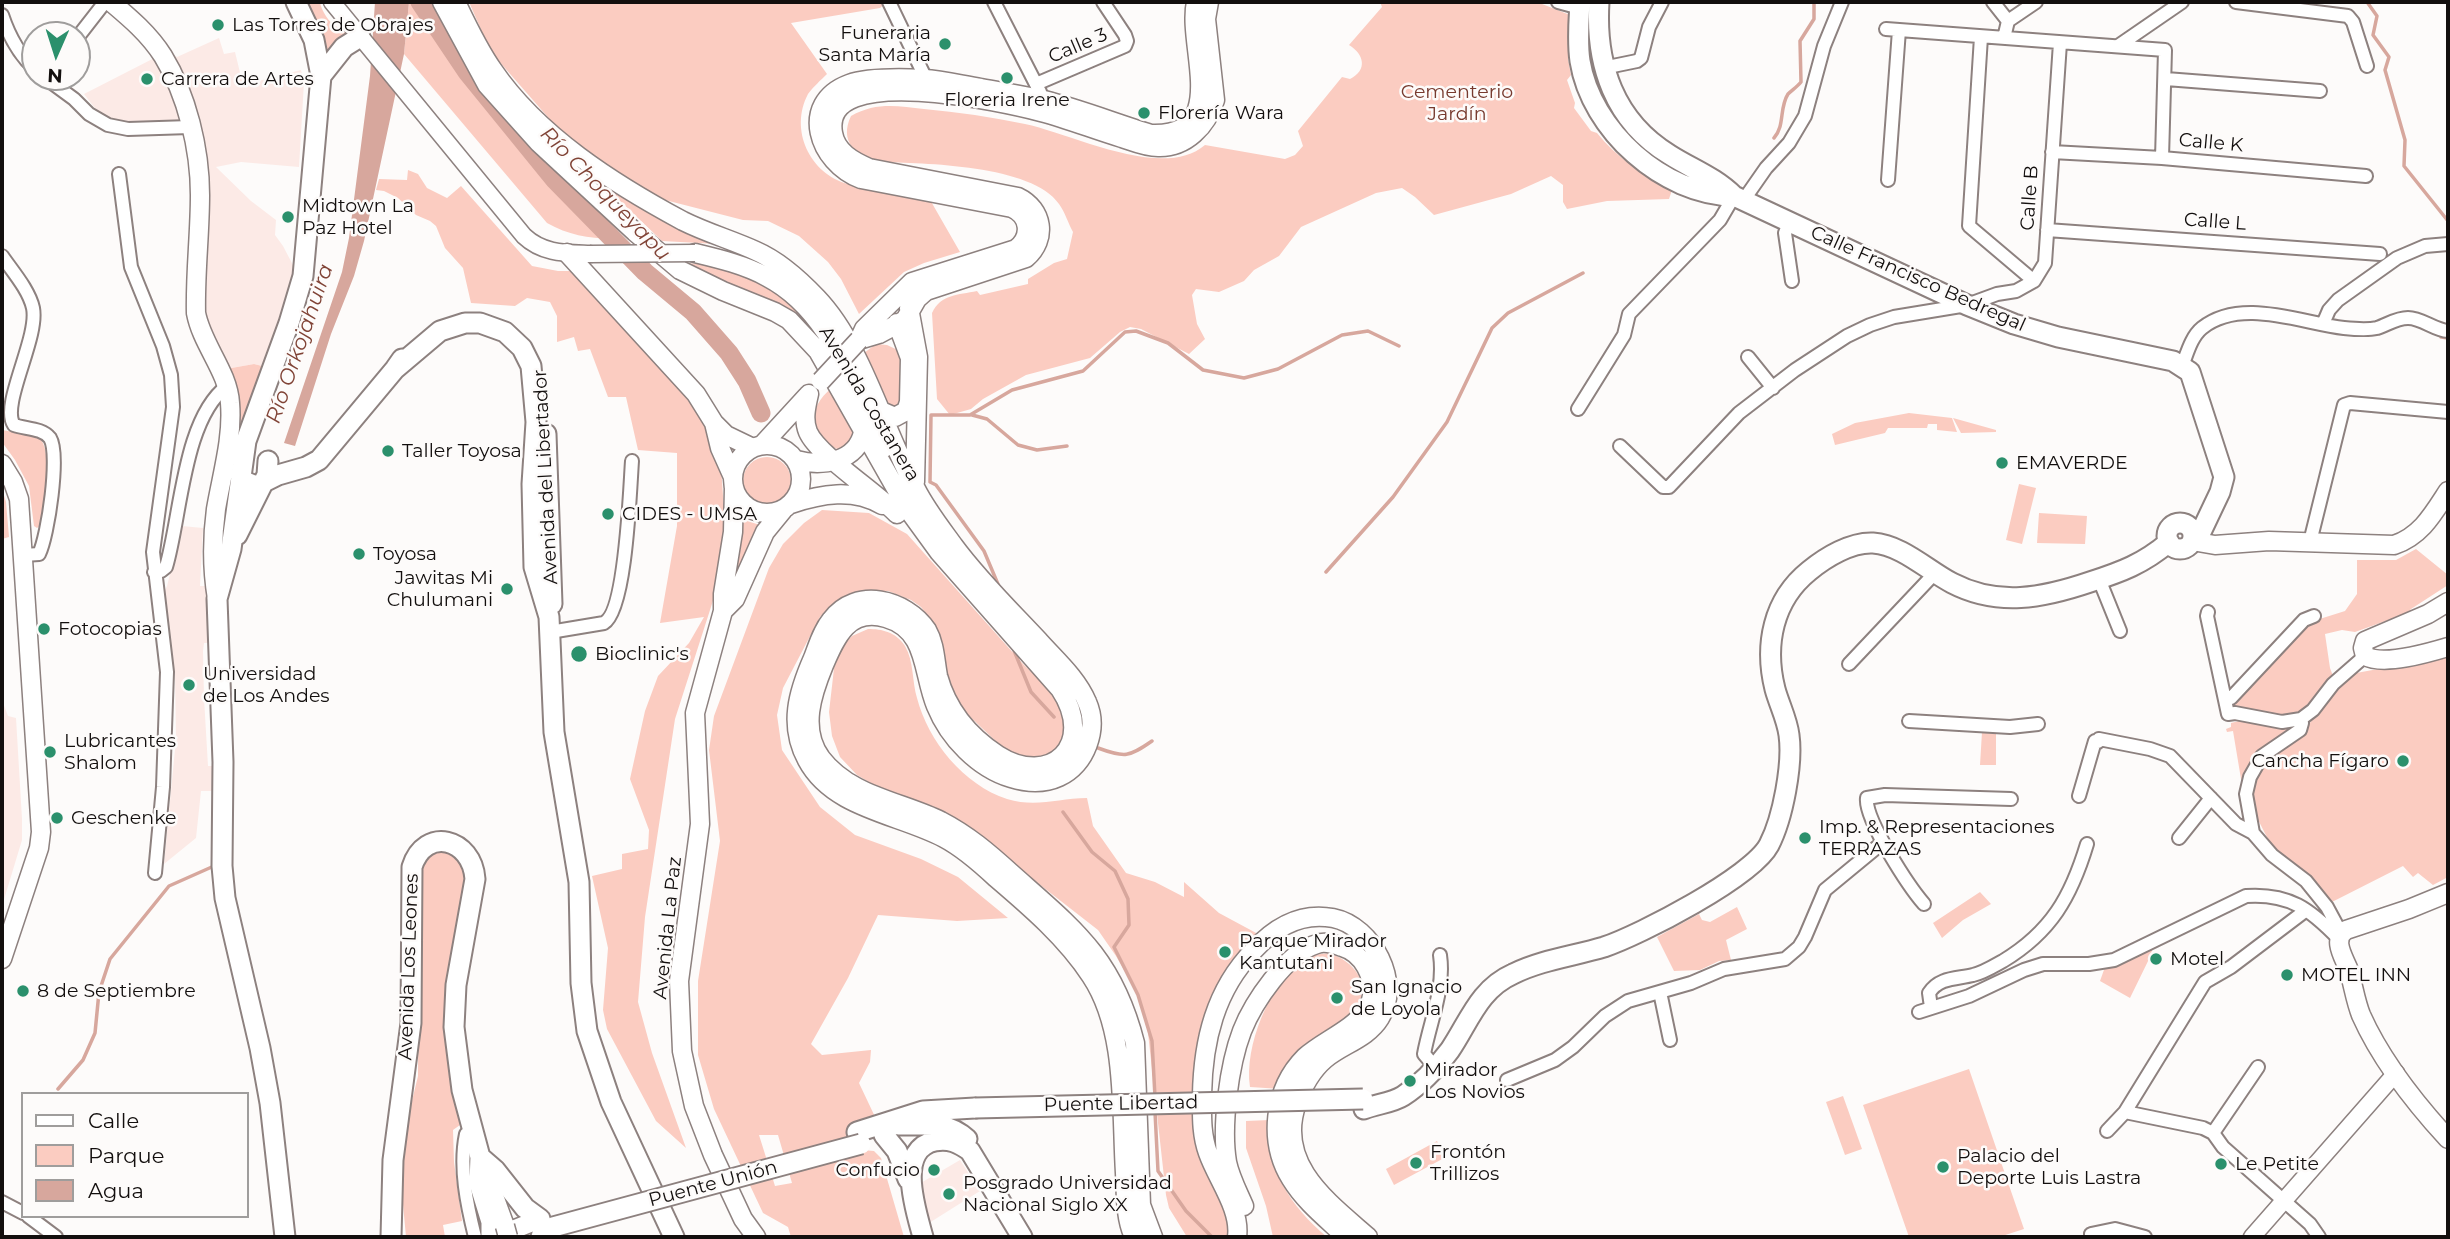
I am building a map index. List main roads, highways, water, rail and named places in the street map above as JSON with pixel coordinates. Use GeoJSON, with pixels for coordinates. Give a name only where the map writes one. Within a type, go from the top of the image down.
{"type":"FeatureCollection","features":[{"type":"Feature","properties":{"kind":"main road"},"geometry":{"type":"LineString","coordinates":[[111,2],[134,21],[163,55],[180,92],[197,155],[200,192],[196,313],[198,328],[227,386],[230,402],[230,427],[216,512],[212,569],[217,599],[223,762],[221,853],[225,898],[270,1103],[285,1237]]}},
{"type":"Feature","properties":{"kind":"main road"},"geometry":{"type":"LineString","coordinates":[[217,599],[231,549],[243,453],[303,276],[321,76],[314,40],[296,2]]}},
{"type":"Feature","properties":{"kind":"main road","name":"Avenida Costanera"},"geometry":{"type":"LineString","coordinates":[[442,2],[487,85],[539,143],[680,270],[789,320],[818,351],[863,432],[880,451]]}},
{"type":"Feature","properties":{"kind":"main road","name":"Avenida Costanera"},"geometry":{"type":"LineString","coordinates":[[456,2],[476,43],[509,92],[546,129],[576,153],[686,222],[760,252],[777,263],[832,315],[881,411],[915,489],[962,557],[996,596],[1007,619]]}},
{"type":"Feature","properties":{"kind":"main road"},"geometry":{"type":"LineString","coordinates":[[1196,2],[1194,22],[1202,92],[1197,122]]}},
{"type":"Feature","properties":{"kind":"main road"},"geometry":{"type":"LineString","coordinates":[[733,482],[739,459],[758,447],[796,410],[859,340],[864,329],[926,291],[936,279],[1004,259],[1021,245],[1040,222],[1034,209],[1018,197],[899,180],[847,156],[835,142],[826,121],[825,103],[832,95],[850,84],[925,85],[1041,99],[1147,146],[1169,146],[1183,142],[1197,122],[1211,113],[1215,100],[1206,19],[1209,2]]}},
{"type":"Feature","properties":{"kind":"main road"},"geometry":{"type":"LineString","coordinates":[[1586,4],[1603,68],[1619,104],[1644,135],[1670,156],[1713,178],[1745,202]]}},
{"type":"Feature","properties":{"kind":"main road"},"geometry":{"type":"LineString","coordinates":[[1586,4],[1580,61],[1585,82],[1608,128],[1625,146],[1665,174],[1703,192],[1745,202]]}},
{"type":"Feature","properties":{"kind":"main road"},"geometry":{"type":"LineString","coordinates":[[321,76],[344,47],[360,37]]}},
{"type":"Feature","properties":{"kind":"main road","name":"Calle Francisco Bedregal"},"geometry":{"type":"LineString","coordinates":[[1745,202],[1967,305],[2014,324],[2112,350],[2161,358],[2182,366],[2190,372],[2194,380],[2224,481],[2214,500],[2187,514],[2189,533]]}},
{"type":"Feature","properties":{"kind":"main road"},"geometry":{"type":"LineString","coordinates":[[777,263],[718,249],[695,253],[733,262],[769,277],[802,302],[820,322],[831,339],[880,451],[914,505],[921,525],[939,552],[1007,619],[1068,672],[1091,713],[1090,739],[1084,753],[1071,769],[1048,772],[1023,782],[1004,776],[969,752],[951,735],[937,709],[926,677],[925,656],[917,639],[900,623],[879,616],[869,616],[859,618],[840,631],[815,684],[809,724],[820,756],[845,780],[861,790],[938,820],[983,848],[1084,939],[1102,963],[1116,987],[1130,1021],[1135,1043],[1141,1205],[1153,1237]]}},
{"type":"Feature","properties":{"kind":"main road"},"geometry":{"type":"LineString","coordinates":[[566,253],[666,358],[726,435],[758,447],[772,445],[811,464],[835,460],[855,452],[863,432]]}},
{"type":"Feature","properties":{"kind":"main road"},"geometry":{"type":"LineString","coordinates":[[878,334],[897,311]]}},
{"type":"Feature","properties":{"kind":"main road"},"geometry":{"type":"LineString","coordinates":[[881,411],[895,417],[903,414],[908,407],[909,358],[897,311]]}},
{"type":"Feature","properties":{"kind":"main road"},"geometry":{"type":"LineString","coordinates":[[897,311],[918,352],[915,489]]}},
{"type":"Feature","properties":{"kind":"main road","name":"Avenida del Libertador"},"geometry":{"type":"LineString","coordinates":[[262,484],[319,460],[395,369],[426,327],[448,315],[465,312],[501,317],[519,328],[530,339],[544,372],[554,732],[579,882],[581,983],[587,1031],[611,1102],[674,1237]]}},
{"type":"Feature","properties":{"kind":"main road"},"geometry":{"type":"LineString","coordinates":[[859,340],[878,334],[890,335],[904,343]]}},
{"type":"Feature","properties":{"kind":"main road"},"geometry":{"type":"LineString","coordinates":[[808,394],[805,422],[814,443],[881,497],[897,514]]}},
{"type":"Feature","properties":{"kind":"main road"},"geometry":{"type":"LineString","coordinates":[[787,507],[797,497],[802,478],[788,440],[796,410]]}},
{"type":"Feature","properties":{"kind":"main road"},"geometry":{"type":"LineString","coordinates":[[253,420],[256,446],[268,461],[293,471]]}},
{"type":"Feature","properties":{"kind":"main road"},"geometry":{"type":"LineString","coordinates":[[714,423],[737,497],[753,511],[763,513],[812,497],[852,495],[874,501],[921,525]]}},
{"type":"Feature","properties":{"kind":"main road"},"geometry":{"type":"LineString","coordinates":[[835,460],[857,470],[867,471],[875,466],[880,451]]}},
{"type":"Feature","properties":{"kind":"main road"},"geometry":{"type":"LineString","coordinates":[[231,549],[267,475],[268,461]]}},
{"type":"Feature","properties":{"kind":"main road"},"geometry":{"type":"LineString","coordinates":[[2,464],[19,499],[41,832],[2,959]]}},
{"type":"Feature","properties":{"kind":"main road"},"geometry":{"type":"LineString","coordinates":[[240,475],[250,484],[262,484]]}},
{"type":"Feature","properties":{"kind":"main road","name":"Avenida La Paz"},"geometry":{"type":"LineString","coordinates":[[733,482],[733,532],[723,594],[723,611],[695,713],[700,824],[679,981],[682,1051],[694,1106],[743,1219],[756,1237]]}},
{"type":"Feature","properties":{"kind":"main road"},"geometry":{"type":"LineString","coordinates":[[2189,533],[2215,545],[2269,541],[2382,546],[2407,541],[2426,523],[2448,491]]}},
{"type":"Feature","properties":{"kind":"main road","name":"Avenida La Paz"},"geometry":{"type":"LineString","coordinates":[[723,611],[735,599],[765,532],[787,507]]}},
{"type":"Feature","properties":{"kind":"main road","name":"Puente Libertad"},"geometry":{"type":"LineString","coordinates":[[882,1129],[922,1111],[974,1114],[1367,1104],[1403,1096],[1435,1068],[1450,1049],[1475,1006],[1500,982],[1525,969],[1604,947],[1640,932],[1711,892],[1754,863],[1768,849],[1781,809],[1790,755],[1789,733],[1775,690],[1770,645],[1784,596],[1797,580],[1832,555],[1862,544],[1875,543],[1890,547],[1974,592],[2018,599],[2053,594],[2099,579],[2149,559],[2169,542],[2180,549],[2186,547],[2189,533]]}},
{"type":"Feature","properties":{"kind":"main road"},"geometry":{"type":"LineString","coordinates":[[1048,772],[1016,764],[1000,756],[967,729],[945,696],[932,639],[909,610],[898,604],[871,600],[848,606],[830,621],[802,682],[796,703],[796,723],[805,756],[818,776],[836,792],[945,838],[967,853],[1049,927],[1092,977],[1115,1030],[1126,1201],[1129,1226],[1134,1237]]}},
{"type":"Feature","properties":{"kind":"main road"},"geometry":{"type":"LineString","coordinates":[[2448,602],[2428,614],[2365,641],[2363,649],[2365,656],[2372,659],[2403,657],[2448,647]]}},
{"type":"Feature","properties":{"kind":"main road"},"geometry":{"type":"LineString","coordinates":[[1007,619],[1016,639],[1060,689],[1073,714],[1075,725],[1072,742],[1048,772]]}},
{"type":"Feature","properties":{"kind":"main road","name":"Avenida Los Leones"},"geometry":{"type":"LineString","coordinates":[[391,1237],[393,1160],[411,1023],[412,867],[420,851],[438,842],[449,842],[460,847],[474,865],[475,879],[456,985],[454,1020],[462,1090],[480,1157]]}},
{"type":"Feature","properties":{"kind":"main road"},"geometry":{"type":"LineString","coordinates":[[2448,893],[2340,936],[2339,947],[2349,971],[2360,1013],[2396,1073],[2448,1139]]}},
{"type":"Feature","properties":{"kind":"main road"},"geometry":{"type":"LineString","coordinates":[[1237,1237],[1235,1217],[1207,1152],[1202,1126],[1204,1066],[1210,1025],[1232,977],[1266,936],[1283,925],[1322,916],[1342,920],[1373,947],[1388,979],[1388,991],[1379,1020],[1368,1033],[1335,1052],[1302,1088],[1293,1115],[1292,1133],[1299,1164],[1307,1179],[1368,1237]]}},
{"type":"Feature","properties":{"kind":"main road"},"geometry":{"type":"LineString","coordinates":[[1248,1237],[1248,1221],[1227,1163],[1226,1144],[1230,1083],[1242,1030],[1260,997],[1281,970],[1300,953],[1317,944],[1332,943],[1348,949],[1367,969],[1371,984],[1368,1007],[1352,1026],[1307,1056],[1292,1074],[1277,1116],[1276,1137],[1281,1159],[1290,1178],[1303,1196],[1346,1237]]}},
{"type":"Feature","properties":{"kind":"main road"},"geometry":{"type":"LineString","coordinates":[[968,1145],[967,1127],[974,1114]]}},
{"type":"Feature","properties":{"kind":"main road","name":"Puente Libertad"},"geometry":{"type":"LineString","coordinates":[[906,1125],[974,1114]]}},
{"type":"Feature","properties":{"kind":"main road"},"geometry":{"type":"LineString","coordinates":[[906,1125],[944,1125],[958,1131],[1022,1237]]}},
{"type":"Feature","properties":{"kind":"main road","name":"Puente Unión"},"geometry":{"type":"LineString","coordinates":[[503,1235],[546,1226],[859,1138],[882,1129],[906,1125]]}},
{"type":"Feature","properties":{"kind":"main road"},"geometry":{"type":"LineString","coordinates":[[882,1129],[968,1145]]}},
{"type":"Feature","properties":{"kind":"main road"},"geometry":{"type":"LineString","coordinates":[[882,1129],[897,1151],[913,1192]]}},
{"type":"Feature","properties":{"kind":"main road"},"geometry":{"type":"LineString","coordinates":[[923,1237],[911,1171],[914,1157],[922,1146],[937,1140]]}},
{"type":"Feature","properties":{"kind":"main road"},"geometry":{"type":"LineString","coordinates":[[480,1157],[495,1170],[525,1208],[546,1226]]}},
{"type":"Feature","properties":{"kind":"main road"},"geometry":{"type":"LineString","coordinates":[[480,1157],[479,1183],[491,1222],[503,1235]]}},
{"type":"Feature","properties":{"kind":"water"},"geometry":{"type":"Polygon","coordinates":[[[375,2],[409,2],[404,54],[364,241],[295,446],[284,443],[342,272],[349,238],[370,76],[375,2]]]}},
{"type":"Feature","properties":{"kind":"waterway","name":"Río Choqueyapu"},"geometry":{"type":"LineString","coordinates":[[420,2],[467,72],[554,179],[645,272],[693,312],[729,353],[747,381],[761,413]]}},
{"type":"Feature","properties":{"kind":"waterway"},"geometry":{"type":"LineString","coordinates":[[1774,138],[1780,128],[1785,99],[1801,82],[1800,41],[1814,19],[1814,2]]}},
{"type":"Feature","properties":{"kind":"waterway"},"geometry":{"type":"LineString","coordinates":[[2367,2],[2377,16],[2373,35],[2389,57],[2385,70],[2405,140],[2404,166],[2448,221]]}},
{"type":"Feature","properties":{"kind":"waterway"},"geometry":{"type":"LineString","coordinates":[[1326,572],[1393,497],[1447,422],[1492,328],[1508,313],[1583,273]]}},
{"type":"Feature","properties":{"kind":"waterway"},"geometry":{"type":"LineString","coordinates":[[1000,589],[984,551],[936,485],[930,482],[931,415],[970,415],[1012,390],[1083,371],[1125,332],[1136,331],[1168,343],[1203,370],[1244,378],[1278,369],[1342,335],[1368,331],[1399,346]]}},
{"type":"Feature","properties":{"kind":"waterway"},"geometry":{"type":"LineString","coordinates":[[2441,337],[2448,338]]}},
{"type":"Feature","properties":{"kind":"waterway"},"geometry":{"type":"LineString","coordinates":[[972,415],[987,419],[1018,445],[1037,450],[1067,446]]}},
{"type":"Feature","properties":{"kind":"waterway"},"geometry":{"type":"LineString","coordinates":[[1013,648],[1031,692],[1054,717]]}},
{"type":"Feature","properties":{"kind":"waterway"},"geometry":{"type":"LineString","coordinates":[[1098,748],[1126,754],[1152,741]]}},
{"type":"Feature","properties":{"kind":"waterway"},"geometry":{"type":"LineString","coordinates":[[1063,812],[1092,852],[1115,871],[1128,899],[1129,925],[1114,947],[1138,995],[1152,1041],[1155,1097]]}},
{"type":"Feature","properties":{"kind":"waterway"},"geometry":{"type":"LineString","coordinates":[[58,1089],[83,1060],[95,1033],[99,992],[110,959],[169,886],[214,866]]}},
{"type":"Feature","properties":{"kind":"waterway"},"geometry":{"type":"LineString","coordinates":[[1155,1112],[1158,1171],[1186,1211],[1212,1237]]}},
{"type":"Feature","properties":{"kind":"place","name":"Las Torres de Obrajes"},"geometry":{"type":"Point","coordinates":[218,25]}},
{"type":"Feature","properties":{"kind":"place","name":"Funeraria Santa María"},"geometry":{"type":"Point","coordinates":[945,44]}},
{"type":"Feature","properties":{"kind":"place","name":"Floreria Irene"},"geometry":{"type":"Point","coordinates":[1007,78]}},
{"type":"Feature","properties":{"kind":"place","name":"Carrera de Artes"},"geometry":{"type":"Point","coordinates":[147,79]}},
{"type":"Feature","properties":{"kind":"place","name":"Florería Wara"},"geometry":{"type":"Point","coordinates":[1144,113]}},
{"type":"Feature","properties":{"kind":"place","name":"Midtown La Paz Hotel"},"geometry":{"type":"Point","coordinates":[288,217]}},
{"type":"Feature","properties":{"kind":"place","name":"Taller Toyosa"},"geometry":{"type":"Point","coordinates":[388,451]}},
{"type":"Feature","properties":{"kind":"place","name":"EMAVERDE"},"geometry":{"type":"Point","coordinates":[2002,463]}},
{"type":"Feature","properties":{"kind":"place","name":"CIDES - UMSA"},"geometry":{"type":"Point","coordinates":[608,514]}},
{"type":"Feature","properties":{"kind":"place","name":"Toyosa"},"geometry":{"type":"Point","coordinates":[359,554]}},
{"type":"Feature","properties":{"kind":"place","name":"Jawitas Mi Chulumani"},"geometry":{"type":"Point","coordinates":[507,589]}},
{"type":"Feature","properties":{"kind":"place","name":"Fotocopias"},"geometry":{"type":"Point","coordinates":[44,629]}},
{"type":"Feature","properties":{"kind":"place","name":"Bioclinic's"},"geometry":{"type":"Point","coordinates":[579,654]}},
{"type":"Feature","properties":{"kind":"place","name":"Universidad de Los Andes"},"geometry":{"type":"Point","coordinates":[189,685]}},
{"type":"Feature","properties":{"kind":"place","name":"Lubricantes Shalom"},"geometry":{"type":"Point","coordinates":[50,752]}},
{"type":"Feature","properties":{"kind":"place","name":"Cancha Fígaro"},"geometry":{"type":"Point","coordinates":[2403,761]}},
{"type":"Feature","properties":{"kind":"place","name":"Geschenke"},"geometry":{"type":"Point","coordinates":[57,818]}},
{"type":"Feature","properties":{"kind":"place","name":"Imp. & Representaciones TERRAZAS"},"geometry":{"type":"Point","coordinates":[1805,838]}},
{"type":"Feature","properties":{"kind":"place","name":"Parque Mirador Kantutani"},"geometry":{"type":"Point","coordinates":[1225,952]}},
{"type":"Feature","properties":{"kind":"place","name":"Motel"},"geometry":{"type":"Point","coordinates":[2156,959]}},
{"type":"Feature","properties":{"kind":"place","name":"MOTEL INN"},"geometry":{"type":"Point","coordinates":[2287,975]}},
{"type":"Feature","properties":{"kind":"place","name":"8 de Septiembre"},"geometry":{"type":"Point","coordinates":[23,991]}},
{"type":"Feature","properties":{"kind":"place","name":"San Ignacio de Loyola"},"geometry":{"type":"Point","coordinates":[1337,998]}},
{"type":"Feature","properties":{"kind":"place","name":"Mirador Los Novios"},"geometry":{"type":"Point","coordinates":[1410,1081]}},
{"type":"Feature","properties":{"kind":"place","name":"Frontón Trillizos"},"geometry":{"type":"Point","coordinates":[1416,1163]}},
{"type":"Feature","properties":{"kind":"place","name":"Le Petite"},"geometry":{"type":"Point","coordinates":[2221,1164]}},
{"type":"Feature","properties":{"kind":"place","name":"Palacio del Deporte Luis Lastra"},"geometry":{"type":"Point","coordinates":[1943,1167]}},
{"type":"Feature","properties":{"kind":"place","name":"Confucio"},"geometry":{"type":"Point","coordinates":[934,1170]}},
{"type":"Feature","properties":{"kind":"place","name":"Posgrado Universidad Nacional Siglo XX"},"geometry":{"type":"Point","coordinates":[949,1194]}},
{"type":"Feature","properties":{"kind":"park label","name":"Cementerio Jardín"},"geometry":{"type":"Point","coordinates":[1457,103]}},
{"type":"Feature","properties":{"kind":"water label","name":"Río Orkojahuira"},"geometry":{"type":"Point","coordinates":[300,344]}}]}
